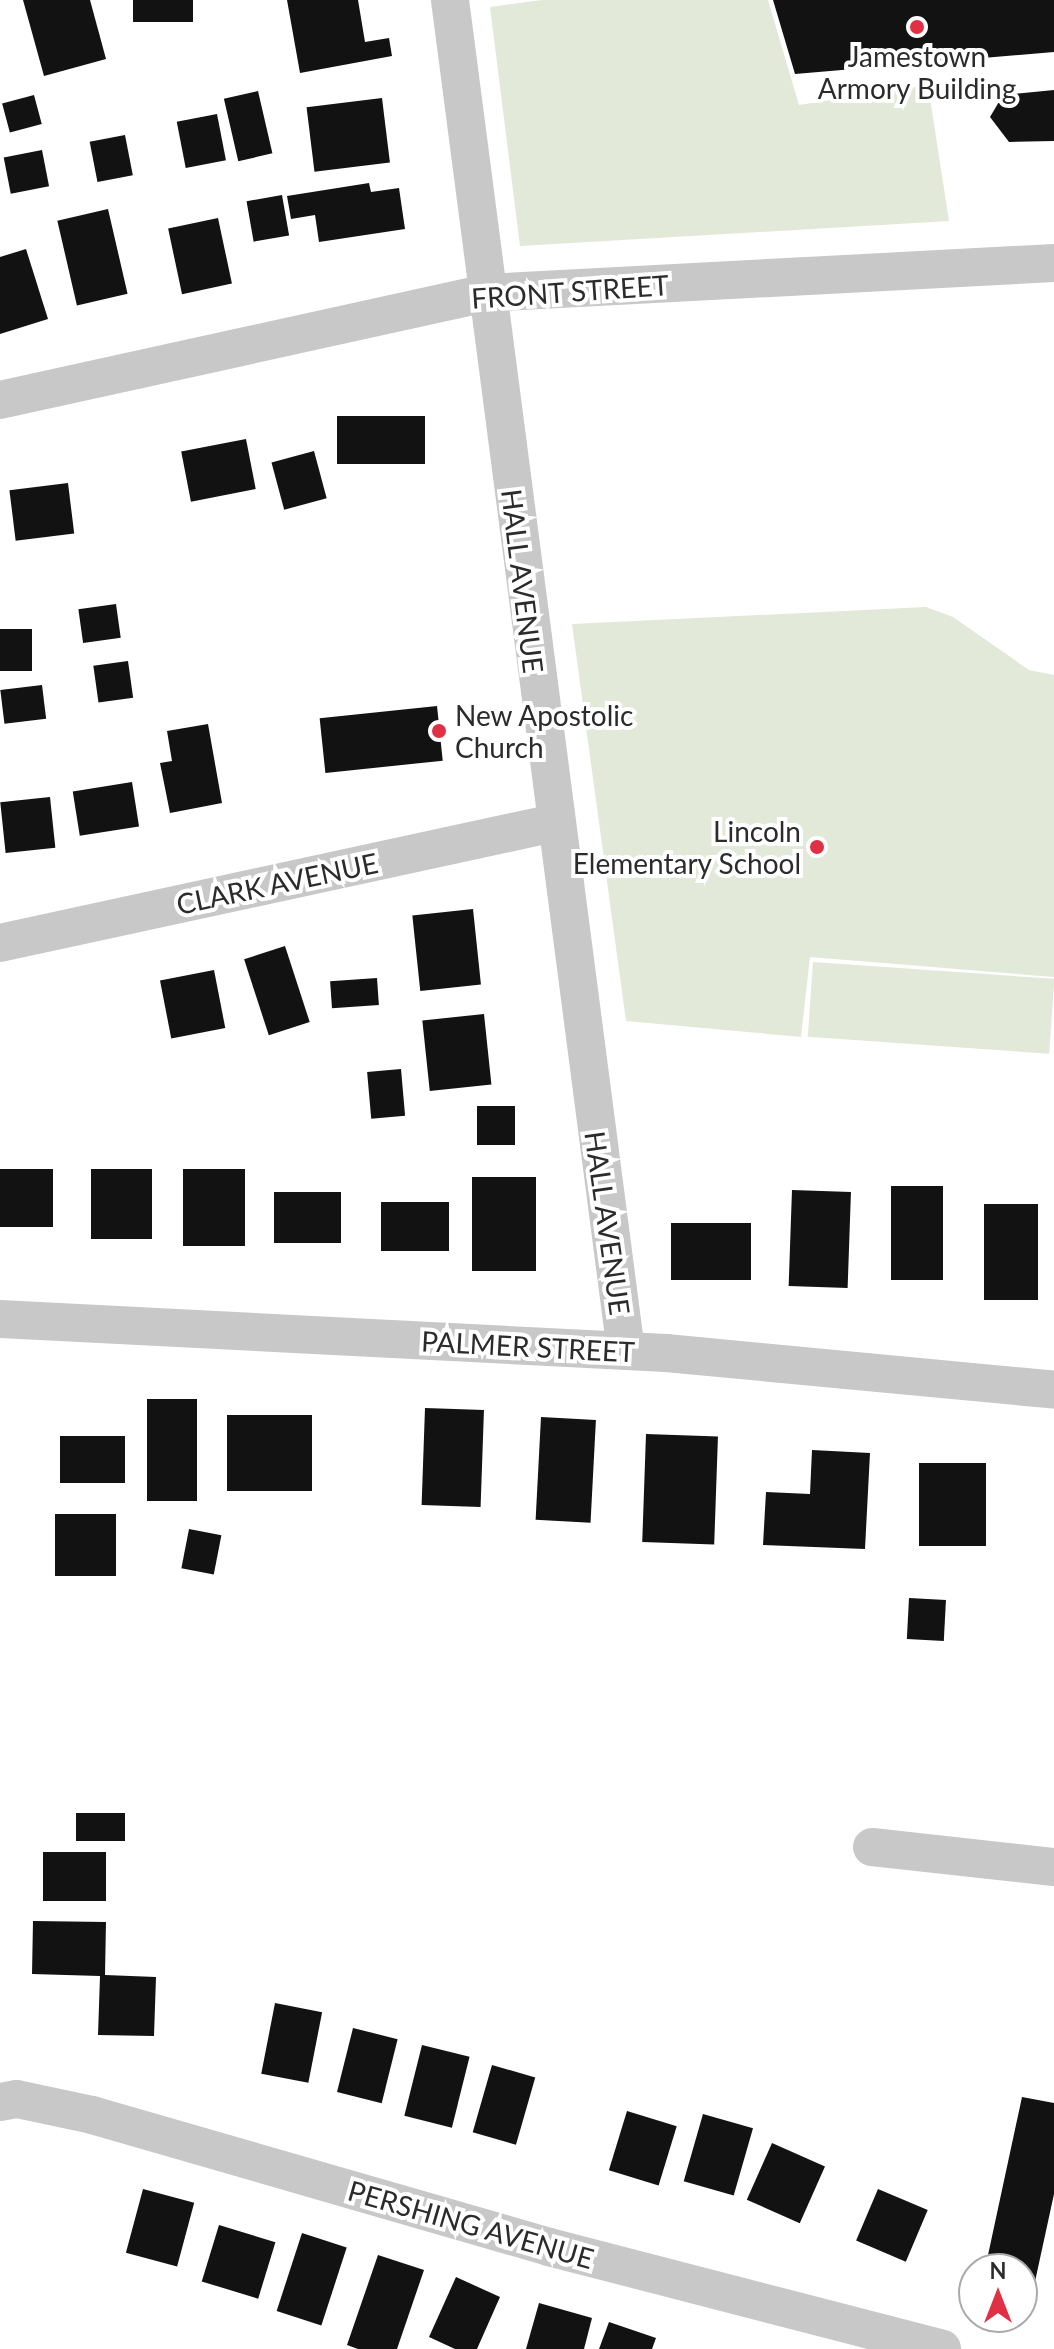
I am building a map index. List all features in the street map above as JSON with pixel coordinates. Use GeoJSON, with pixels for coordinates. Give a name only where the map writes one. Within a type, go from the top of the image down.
{"type":"FeatureCollection","features":[{"type":"Feature","properties":{"kind":"street","name":"HALL AVENUE"},"geometry":{"type":"LineString","coordinates":[[450,0],[554,823],[626,1351]]}},
{"type":"Feature","properties":{"kind":"street","name":"FRONT STREET"},"geometry":{"type":"LineString","coordinates":[[0,400],[485,293],[1054,263]]}},
{"type":"Feature","properties":{"kind":"street","name":"CLARK AVENUE"},"geometry":{"type":"LineString","coordinates":[[0,943],[554,823]]}},
{"type":"Feature","properties":{"kind":"street","name":"PALMER STREET"},"geometry":{"type":"LineString","coordinates":[[0,1319],[626,1351],[1054,1390]]}},
{"type":"Feature","properties":{"kind":"street"},"geometry":{"type":"LineString","coordinates":[[872,1847],[1054,1867]]}},
{"type":"Feature","properties":{"kind":"street","name":"PERSHING AVENUE"},"geometry":{"type":"LineString","coordinates":[[0,2102],[17,2099],[92,2115],[549,2247],[942,2349]]}},
{"type":"Feature","properties":{"kind":"green space"},"geometry":{"type":"Polygon","coordinates":[[[542,0],[768,0],[799,105],[928,85],[949,221],[520,246],[490,7],[542,0]]]}},
{"type":"Feature","properties":{"kind":"green space"},"geometry":{"type":"Polygon","coordinates":[[[926,607],[953,617],[1029,670],[1054,675],[1054,977],[810,957],[801,1037],[626,1021],[572,624],[926,607]]]}},
{"type":"Feature","properties":{"kind":"green space"},"geometry":{"type":"Polygon","coordinates":[[[813,962],[1054,979],[1049,1054],[808,1037],[813,962]]]}},
{"type":"Feature","properties":{"kind":"building"},"geometry":{"type":"Polygon","coordinates":[[[23,0],[90,0],[106,59],[44,76],[23,0]]]}},
{"type":"Feature","properties":{"kind":"building"},"geometry":{"type":"Polygon","coordinates":[[[133,0],[193,0],[193,22],[133,22],[133,0]]]}},
{"type":"Feature","properties":{"kind":"building"},"geometry":{"type":"Polygon","coordinates":[[[287,0],[358,0],[365,42],[389,38],[392,56],[300,73],[287,0]]]}},
{"type":"Feature","properties":{"kind":"building","name":"Jamestown Armory Building"},"geometry":{"type":"Polygon","coordinates":[[[773,0],[1054,0],[1054,52],[795,74],[773,0]]]}},
{"type":"Feature","properties":{"kind":"building","name":"Jamestown Armory Building"},"geometry":{"type":"Polygon","coordinates":[[[1054,90],[1054,141],[1009,142],[990,117],[1003,95],[1054,90]]]}},
{"type":"Feature","properties":{"kind":"building"},"geometry":{"type":"Polygon","coordinates":[[[258,91],[272,153],[238,161],[224,99],[258,91]]]}},
{"type":"Feature","properties":{"kind":"building"},"geometry":{"type":"Polygon","coordinates":[[[34,95],[42,124],[10,133],[2,104],[34,95]]]}},
{"type":"Feature","properties":{"kind":"building"},"geometry":{"type":"Polygon","coordinates":[[[382,98],[390,163],[314,172],[307,107],[382,98]]]}},
{"type":"Feature","properties":{"kind":"building"},"geometry":{"type":"Polygon","coordinates":[[[217,114],[226,160],[186,168],[177,122],[217,114]]]}},
{"type":"Feature","properties":{"kind":"building"},"geometry":{"type":"Polygon","coordinates":[[[125,135],[133,175],[97,182],[90,142],[125,135]]]}},
{"type":"Feature","properties":{"kind":"building"},"geometry":{"type":"Polygon","coordinates":[[[42,150],[49,186],[11,194],[4,157],[42,150]]]}},
{"type":"Feature","properties":{"kind":"building"},"geometry":{"type":"Polygon","coordinates":[[[369,183],[371,192],[399,188],[405,229],[319,242],[315,215],[291,219],[287,196],[369,183]]]}},
{"type":"Feature","properties":{"kind":"building"},"geometry":{"type":"Polygon","coordinates":[[[282,195],[289,235],[254,242],[247,201],[282,195]]]}},
{"type":"Feature","properties":{"kind":"building"},"geometry":{"type":"Polygon","coordinates":[[[108,209],[128,294],[77,305],[57,221],[108,209]]]}},
{"type":"Feature","properties":{"kind":"building"},"geometry":{"type":"Polygon","coordinates":[[[218,218],[232,284],[182,294],[168,229],[218,218]]]}},
{"type":"Feature","properties":{"kind":"building"},"geometry":{"type":"Polygon","coordinates":[[[26,249],[48,319],[0,334],[0,257],[26,249]]]}},
{"type":"Feature","properties":{"kind":"building"},"geometry":{"type":"Polygon","coordinates":[[[337,416],[425,416],[425,464],[337,464],[337,416]]]}},
{"type":"Feature","properties":{"kind":"building"},"geometry":{"type":"Polygon","coordinates":[[[246,439],[256,489],[191,502],[181,452],[246,439]]]}},
{"type":"Feature","properties":{"kind":"building"},"geometry":{"type":"Polygon","coordinates":[[[314,451],[327,498],[284,510],[271,462],[314,451]]]}},
{"type":"Feature","properties":{"kind":"building"},"geometry":{"type":"Polygon","coordinates":[[[68,483],[74,534],[16,541],[9,490],[68,483]]]}},
{"type":"Feature","properties":{"kind":"building"},"geometry":{"type":"Polygon","coordinates":[[[116,604],[121,638],[83,643],[78,609],[116,604]]]}},
{"type":"Feature","properties":{"kind":"building"},"geometry":{"type":"Polygon","coordinates":[[[0,629],[32,629],[32,671],[0,671],[0,629]]]}},
{"type":"Feature","properties":{"kind":"building"},"geometry":{"type":"Polygon","coordinates":[[[128,661],[133,698],[98,703],[93,666],[128,661]]]}},
{"type":"Feature","properties":{"kind":"building"},"geometry":{"type":"Polygon","coordinates":[[[42,685],[46,719],[4,724],[0,690],[42,685]]]}},
{"type":"Feature","properties":{"kind":"building"},"geometry":{"type":"Polygon","coordinates":[[[437,706],[443,761],[325,773],[320,718],[437,706]]]}},
{"type":"Feature","properties":{"kind":"building"},"geometry":{"type":"Polygon","coordinates":[[[208,724],[222,803],[170,813],[160,763],[172,761],[167,731],[208,724]]]}},
{"type":"Feature","properties":{"kind":"building"},"geometry":{"type":"Polygon","coordinates":[[[132,782],[139,826],[80,836],[73,791],[132,782]]]}},
{"type":"Feature","properties":{"kind":"building"},"geometry":{"type":"Polygon","coordinates":[[[50,797],[55,848],[6,853],[0,802],[50,797]]]}},
{"type":"Feature","properties":{"kind":"building"},"geometry":{"type":"Polygon","coordinates":[[[473,909],[481,985],[420,991],[412,915],[473,909]]]}},
{"type":"Feature","properties":{"kind":"building"},"geometry":{"type":"Polygon","coordinates":[[[285,946],[310,1022],[269,1035],[244,959],[285,946]]]}},
{"type":"Feature","properties":{"kind":"building"},"geometry":{"type":"Polygon","coordinates":[[[214,970],[225,1028],[171,1038],[160,980],[214,970]]]}},
{"type":"Feature","properties":{"kind":"building"},"geometry":{"type":"Polygon","coordinates":[[[377,978],[379,1005],[332,1008],[330,981],[377,978]]]}},
{"type":"Feature","properties":{"kind":"building"},"geometry":{"type":"Polygon","coordinates":[[[484,1014],[491,1085],[430,1091],[422,1020],[484,1014]]]}},
{"type":"Feature","properties":{"kind":"building"},"geometry":{"type":"Polygon","coordinates":[[[401,1069],[405,1116],[371,1119],[367,1072],[401,1069]]]}},
{"type":"Feature","properties":{"kind":"building"},"geometry":{"type":"Polygon","coordinates":[[[477,1106],[515,1106],[515,1145],[477,1145],[477,1106]]]}},
{"type":"Feature","properties":{"kind":"building"},"geometry":{"type":"Polygon","coordinates":[[[0,1169],[53,1169],[53,1227],[0,1227],[0,1169]]]}},
{"type":"Feature","properties":{"kind":"building"},"geometry":{"type":"Polygon","coordinates":[[[91,1169],[152,1169],[152,1239],[91,1239],[91,1169]]]}},
{"type":"Feature","properties":{"kind":"building"},"geometry":{"type":"Polygon","coordinates":[[[183,1169],[245,1169],[245,1246],[183,1246],[183,1169]]]}},
{"type":"Feature","properties":{"kind":"building"},"geometry":{"type":"Polygon","coordinates":[[[472,1177],[536,1177],[536,1271],[472,1271],[472,1177]]]}},
{"type":"Feature","properties":{"kind":"building"},"geometry":{"type":"Polygon","coordinates":[[[891,1186],[943,1186],[943,1280],[891,1280],[891,1186]]]}},
{"type":"Feature","properties":{"kind":"building"},"geometry":{"type":"Polygon","coordinates":[[[792,1190],[851,1192],[848,1288],[789,1286],[792,1190]]]}},
{"type":"Feature","properties":{"kind":"building"},"geometry":{"type":"Polygon","coordinates":[[[274,1192],[341,1192],[341,1243],[274,1243],[274,1192]]]}},
{"type":"Feature","properties":{"kind":"building"},"geometry":{"type":"Polygon","coordinates":[[[381,1202],[449,1202],[449,1251],[381,1251],[381,1202]]]}},
{"type":"Feature","properties":{"kind":"building"},"geometry":{"type":"Polygon","coordinates":[[[984,1204],[1038,1204],[1038,1300],[984,1300],[984,1204]]]}},
{"type":"Feature","properties":{"kind":"building"},"geometry":{"type":"Polygon","coordinates":[[[671,1223],[751,1223],[751,1280],[671,1280],[671,1223]]]}},
{"type":"Feature","properties":{"kind":"building"},"geometry":{"type":"Polygon","coordinates":[[[147,1399],[197,1399],[197,1501],[147,1501],[147,1399]]]}},
{"type":"Feature","properties":{"kind":"building"},"geometry":{"type":"Polygon","coordinates":[[[425,1408],[484,1410],[481,1507],[422,1505],[425,1408]]]}},
{"type":"Feature","properties":{"kind":"building"},"geometry":{"type":"Polygon","coordinates":[[[227,1415],[312,1415],[312,1491],[227,1491],[227,1415]]]}},
{"type":"Feature","properties":{"kind":"building"},"geometry":{"type":"Polygon","coordinates":[[[541,1417],[596,1420],[591,1523],[536,1520],[541,1417]]]}},
{"type":"Feature","properties":{"kind":"building"},"geometry":{"type":"Polygon","coordinates":[[[646,1434],[718,1437],[714,1544],[642,1542],[646,1434]]]}},
{"type":"Feature","properties":{"kind":"building"},"geometry":{"type":"Polygon","coordinates":[[[60,1436],[125,1436],[125,1483],[60,1483],[60,1436]]]}},
{"type":"Feature","properties":{"kind":"building"},"geometry":{"type":"Polygon","coordinates":[[[812,1450],[870,1453],[865,1549],[763,1545],[766,1492],[810,1494],[812,1450]]]}},
{"type":"Feature","properties":{"kind":"building"},"geometry":{"type":"Polygon","coordinates":[[[919,1463],[986,1463],[986,1546],[919,1546],[919,1463]]]}},
{"type":"Feature","properties":{"kind":"building"},"geometry":{"type":"Polygon","coordinates":[[[55,1514],[116,1514],[116,1576],[55,1576],[55,1514]]]}},
{"type":"Feature","properties":{"kind":"building"},"geometry":{"type":"Polygon","coordinates":[[[189,1529],[221,1535],[214,1575],[181,1568],[189,1529]]]}},
{"type":"Feature","properties":{"kind":"building"},"geometry":{"type":"Polygon","coordinates":[[[909,1598],[946,1600],[944,1641],[907,1639],[909,1598]]]}},
{"type":"Feature","properties":{"kind":"building"},"geometry":{"type":"Polygon","coordinates":[[[76,1813],[125,1813],[125,1841],[76,1841],[76,1813]]]}},
{"type":"Feature","properties":{"kind":"building"},"geometry":{"type":"Polygon","coordinates":[[[43,1852],[106,1852],[106,1901],[43,1901],[43,1852]]]}},
{"type":"Feature","properties":{"kind":"building"},"geometry":{"type":"Polygon","coordinates":[[[33,1921],[106,1922],[105,1975],[156,1977],[154,2036],[98,2035],[100,1976],[32,1974],[33,1921]]]}},
{"type":"Feature","properties":{"kind":"building"},"geometry":{"type":"Polygon","coordinates":[[[275,2003],[322,2012],[308,2083],[261,2074],[275,2003]]]}},
{"type":"Feature","properties":{"kind":"building"},"geometry":{"type":"Polygon","coordinates":[[[353,2028],[398,2039],[382,2103],[337,2092],[353,2028]]]}},
{"type":"Feature","properties":{"kind":"building"},"geometry":{"type":"Polygon","coordinates":[[[422,2045],[470,2057],[452,2128],[404,2116],[422,2045]]]}},
{"type":"Feature","properties":{"kind":"building"},"geometry":{"type":"Polygon","coordinates":[[[492,2065],[535,2077],[516,2145],[473,2132],[492,2065]]]}},
{"type":"Feature","properties":{"kind":"building"},"geometry":{"type":"Polygon","coordinates":[[[1022,2097],[1054,2103],[1054,2194],[1038,2268],[1038,2253],[988,2253],[1022,2097]]]}},
{"type":"Feature","properties":{"kind":"building"},"geometry":{"type":"Polygon","coordinates":[[[627,2111],[677,2126],[659,2185],[609,2170],[627,2111]]]}},
{"type":"Feature","properties":{"kind":"building"},"geometry":{"type":"Polygon","coordinates":[[[703,2114],[753,2128],[734,2196],[684,2181],[703,2114]]]}},
{"type":"Feature","properties":{"kind":"building"},"geometry":{"type":"Polygon","coordinates":[[[772,2143],[825,2167],[800,2223],[747,2200],[772,2143]]]}},
{"type":"Feature","properties":{"kind":"building"},"geometry":{"type":"Polygon","coordinates":[[[143,2189],[194,2203],[177,2266],[126,2253],[143,2189]]]}},
{"type":"Feature","properties":{"kind":"building"},"geometry":{"type":"Polygon","coordinates":[[[878,2189],[928,2210],[906,2262],[856,2241],[878,2189]]]}},
{"type":"Feature","properties":{"kind":"building"},"geometry":{"type":"Polygon","coordinates":[[[219,2225],[275,2242],[258,2299],[202,2281],[219,2225]]]}},
{"type":"Feature","properties":{"kind":"building"},"geometry":{"type":"Polygon","coordinates":[[[302,2233],[347,2248],[321,2326],[277,2311],[302,2233]]]}},
{"type":"Feature","properties":{"kind":"building"},"geometry":{"type":"Polygon","coordinates":[[[378,2255],[424,2270],[397,2349],[358,2349],[347,2345],[378,2255]]]}},
{"type":"Feature","properties":{"kind":"building"},"geometry":{"type":"Polygon","coordinates":[[[456,2277],[500,2297],[477,2349],[455,2349],[429,2337],[456,2277]]]}},
{"type":"Feature","properties":{"kind":"building"},"geometry":{"type":"Polygon","coordinates":[[[539,2303],[592,2318],[584,2349],[526,2349],[539,2303]]]}},
{"type":"Feature","properties":{"kind":"building"},"geometry":{"type":"Polygon","coordinates":[[[609,2322],[656,2338],[652,2349],[599,2349],[609,2322]]]}},
{"type":"Feature","properties":{"kind":"place","name":"Jamestown Armory Building"},"geometry":{"type":"Point","coordinates":[917,27]}},
{"type":"Feature","properties":{"kind":"place","name":"New Apostolic Church"},"geometry":{"type":"Point","coordinates":[439,731]}},
{"type":"Feature","properties":{"kind":"place","name":"Lincoln Elementary School"},"geometry":{"type":"Point","coordinates":[817,847]}}]}
